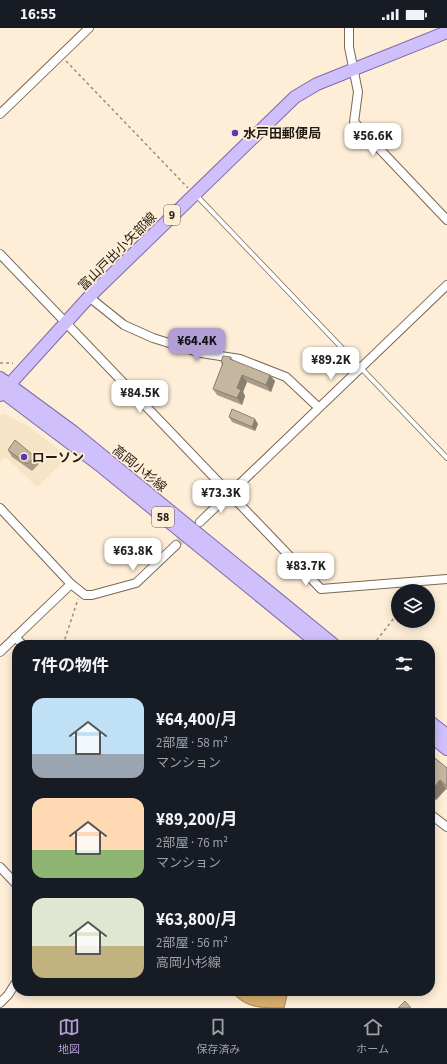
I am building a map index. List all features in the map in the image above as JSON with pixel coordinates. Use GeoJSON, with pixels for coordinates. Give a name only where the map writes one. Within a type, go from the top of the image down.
{"type":"FeatureCollection","features":[{"type":"Feature","properties":{"kind":"main road","name":"富山戸出小矢部線"},"geometry":{"type":"LineString","coordinates":[[2,388],[89,297],[194,193],[295,98],[317,84],[447,32]]}},
{"type":"Feature","properties":{"kind":"main road","name":"高岡小杉線"},"geometry":{"type":"LineString","coordinates":[[2,388],[102,467],[314,640]]}},
{"type":"Feature","properties":{"kind":"main road","name":"高岡小杉線"},"geometry":{"type":"LineString","coordinates":[[2,388],[72,431],[328,640]]}},
{"type":"Feature","properties":{"kind":"main road"},"geometry":{"type":"LineString","coordinates":[[435,726],[447,735]]}},
{"type":"Feature","properties":{"kind":"main road"},"geometry":{"type":"LineString","coordinates":[[435,739],[447,749]]}},
{"type":"Feature","properties":{"kind":"street"},"geometry":{"type":"LineString","coordinates":[[0,114],[89,28]]}},
{"type":"Feature","properties":{"kind":"street"},"geometry":{"type":"LineString","coordinates":[[349,28],[353,70],[358,92],[354,122],[447,220]]}},
{"type":"Feature","properties":{"kind":"street"},"geometry":{"type":"LineString","coordinates":[[0,254],[321,589],[447,579]]}},
{"type":"Feature","properties":{"kind":"street"},"geometry":{"type":"LineString","coordinates":[[200,522],[229,492],[447,285]]}},
{"type":"Feature","properties":{"kind":"street"},"geometry":{"type":"LineString","coordinates":[[89,297],[124,325],[153,338],[201,353],[240,359],[286,377],[318,407]]}},
{"type":"Feature","properties":{"kind":"street"},"geometry":{"type":"LineString","coordinates":[[0,508],[71,584],[85,595],[92,595],[136,583],[176,545]]}},
{"type":"Feature","properties":{"kind":"street"},"geometry":{"type":"LineString","coordinates":[[0,652],[71,584]]}},
{"type":"Feature","properties":{"kind":"street"},"geometry":{"type":"LineString","coordinates":[[15,637],[18,640]]}},
{"type":"Feature","properties":{"kind":"street"},"geometry":{"type":"LineString","coordinates":[[435,818],[447,827]]}},
{"type":"Feature","properties":{"kind":"street"},"geometry":{"type":"LineString","coordinates":[[0,868],[12,880]]}},
{"type":"Feature","properties":{"kind":"street"},"geometry":{"type":"LineString","coordinates":[[0,1003],[12,989]]}},
{"type":"Feature","properties":{"kind":"lane"},"geometry":{"type":"LineString","coordinates":[[194,193],[359,368],[447,458]]}},
{"type":"Feature","properties":{"kind":"path"},"geometry":{"type":"LineString","coordinates":[[61,56],[194,193]]}},
{"type":"Feature","properties":{"kind":"path"},"geometry":{"type":"LineString","coordinates":[[0,363],[13,364]]}},
{"type":"Feature","properties":{"kind":"path"},"geometry":{"type":"LineString","coordinates":[[65,640],[80,592]]}},
{"type":"Feature","properties":{"kind":"path"},"geometry":{"type":"LineString","coordinates":[[377,640],[391,622]]}},
{"type":"Feature","properties":{"kind":"shaded area"},"geometry":{"type":"Polygon","coordinates":[[[5,414],[28,426],[68,457],[37,487],[6,457],[0,461],[0,416],[5,414]]]}},
{"type":"Feature","properties":{"kind":"shaded area"},"geometry":{"type":"Polygon","coordinates":[[[236,996],[287,996],[284,1008],[254,1006],[236,996]]]}},
{"type":"Feature","properties":{"kind":"building"},"geometry":{"type":"Polygon","coordinates":[[[223,356],[231,357],[230,359],[270,375],[266,385],[242,375],[237,388],[241,390],[237,398],[213,389],[223,363],[221,362],[223,356]]]}},
{"type":"Feature","properties":{"kind":"building"},"geometry":{"type":"Polygon","coordinates":[[[232,409],[255,419],[252,427],[229,417],[232,409]]]}},
{"type":"Feature","properties":{"kind":"building"},"geometry":{"type":"Polygon","coordinates":[[[15,440],[33,455],[34,458],[27,464],[8,450],[15,440]]]}},
{"type":"Feature","properties":{"kind":"building"},"geometry":{"type":"Polygon","coordinates":[[[435,758],[447,768],[447,786],[440,780],[435,786],[435,758]]]}},
{"type":"Feature","properties":{"kind":"building"},"geometry":{"type":"Polygon","coordinates":[[[405,1001],[411,1008],[398,1008],[405,1001]]]}},
{"type":"Feature","properties":{"kind":"tunnel"},"geometry":{"type":"LineString","coordinates":[[176,545],[200,522]]}},
{"type":"Feature","properties":{"kind":"place","name":"水戸田郵便局"},"geometry":{"type":"Point","coordinates":[235,133]}},
{"type":"Feature","properties":{"kind":"place","name":"ローソン"},"geometry":{"type":"Point","coordinates":[24,457]}}]}
